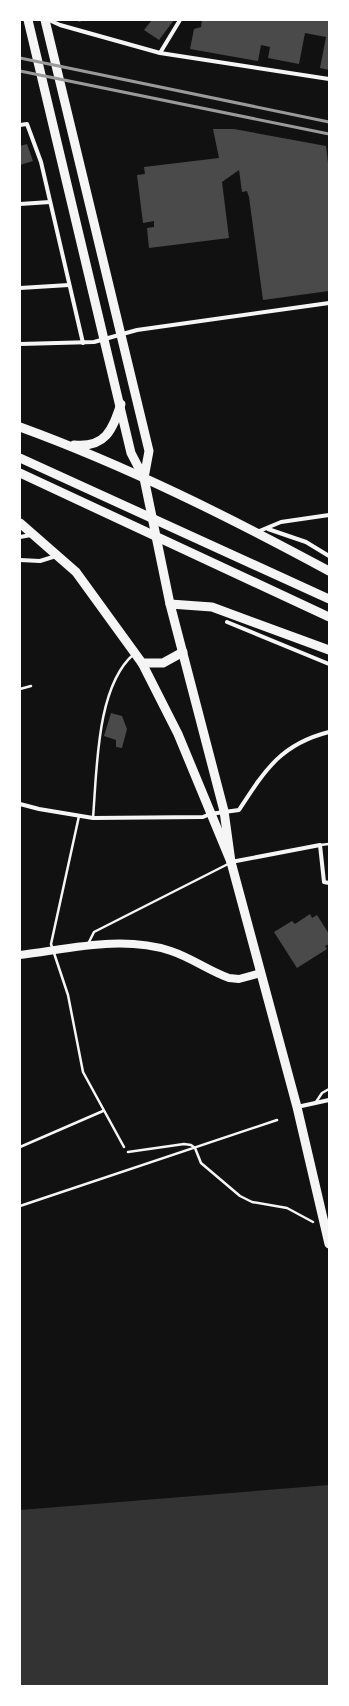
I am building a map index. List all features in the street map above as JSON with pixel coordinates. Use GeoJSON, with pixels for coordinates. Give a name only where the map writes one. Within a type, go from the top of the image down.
{"type":"FeatureCollection","features":[{"type":"Feature","properties":{"kind":"main road"},"geometry":{"type":"LineString","coordinates":[[28,20],[103,339],[121,404],[131,454],[144,478],[170,604],[224,811],[231,862],[297,1107],[329,1244]]}},
{"type":"Feature","properties":{"kind":"main road"},"geometry":{"type":"LineString","coordinates":[[45,20],[149,451],[144,478]]}},
{"type":"Feature","properties":{"kind":"main road"},"geometry":{"type":"LineString","coordinates":[[69,445],[83,446],[100,441],[113,427],[121,404]]}},
{"type":"Feature","properties":{"kind":"main road"},"geometry":{"type":"LineString","coordinates":[[20,426],[69,445],[190,498],[329,571]]}},
{"type":"Feature","properties":{"kind":"main road"},"geometry":{"type":"LineString","coordinates":[[20,458],[329,599]]}},
{"type":"Feature","properties":{"kind":"main road"},"geometry":{"type":"LineString","coordinates":[[20,473],[329,617]]}},
{"type":"Feature","properties":{"kind":"main road"},"geometry":{"type":"LineString","coordinates":[[20,523],[76,572],[136,652],[178,734],[231,862]]}},
{"type":"Feature","properties":{"kind":"main road"},"geometry":{"type":"LineString","coordinates":[[170,604],[212,608],[329,650]]}},
{"type":"Feature","properties":{"kind":"main road"},"geometry":{"type":"LineString","coordinates":[[142,663],[163,663],[183,652]]}},
{"type":"Feature","properties":{"kind":"main road"},"geometry":{"type":"LineString","coordinates":[[20,955],[119,943],[146,945],[184,956],[229,978],[239,979],[260,973]]}},
{"type":"Feature","properties":{"kind":"street"},"geometry":{"type":"LineString","coordinates":[[49,20],[160,52],[329,79]]}},
{"type":"Feature","properties":{"kind":"street"},"geometry":{"type":"LineString","coordinates":[[160,52],[180,20]]}},
{"type":"Feature","properties":{"kind":"street"},"geometry":{"type":"LineString","coordinates":[[20,125],[27,124],[41,162],[84,343]]}},
{"type":"Feature","properties":{"kind":"street"},"geometry":{"type":"LineString","coordinates":[[20,204],[50,202]]}},
{"type":"Feature","properties":{"kind":"street"},"geometry":{"type":"LineString","coordinates":[[20,288],[69,285]]}},
{"type":"Feature","properties":{"kind":"street"},"geometry":{"type":"LineString","coordinates":[[20,344],[84,343],[121,336],[137,330],[329,302]]}},
{"type":"Feature","properties":{"kind":"street"},"geometry":{"type":"LineString","coordinates":[[257,532],[268,529],[281,522],[329,516]]}},
{"type":"Feature","properties":{"kind":"street"},"geometry":{"type":"LineString","coordinates":[[268,529],[306,542],[329,556]]}},
{"type":"Feature","properties":{"kind":"street"},"geometry":{"type":"LineString","coordinates":[[20,537],[34,534]]}},
{"type":"Feature","properties":{"kind":"street"},"geometry":{"type":"LineString","coordinates":[[20,560],[40,561],[58,555]]}},
{"type":"Feature","properties":{"kind":"street"},"geometry":{"type":"LineString","coordinates":[[227,622],[329,664]]}},
{"type":"Feature","properties":{"kind":"street"},"geometry":{"type":"LineString","coordinates":[[20,804],[92,818],[203,817],[224,811],[239,810],[262,774],[286,750],[313,736],[329,732]]}},
{"type":"Feature","properties":{"kind":"street"},"geometry":{"type":"LineString","coordinates":[[231,862],[320,845],[324,882],[329,883]]}},
{"type":"Feature","properties":{"kind":"street"},"geometry":{"type":"LineString","coordinates":[[297,1107],[329,1100]]}},
{"type":"Feature","properties":{"kind":"lane"},"geometry":{"type":"LineString","coordinates":[[92,818],[102,723],[109,694],[126,662],[136,652]]}},
{"type":"Feature","properties":{"kind":"lane"},"geometry":{"type":"LineString","coordinates":[[79,816],[51,944],[68,995],[83,1072],[124,1147]]}},
{"type":"Feature","properties":{"kind":"lane"},"geometry":{"type":"LineString","coordinates":[[320,845],[329,844]]}},
{"type":"Feature","properties":{"kind":"lane"},"geometry":{"type":"LineString","coordinates":[[87,946],[94,932],[231,862]]}},
{"type":"Feature","properties":{"kind":"lane"},"geometry":{"type":"LineString","coordinates":[[316,1102],[322,1093],[329,1089]]}},
{"type":"Feature","properties":{"kind":"lane"},"geometry":{"type":"LineString","coordinates":[[20,1147],[103,1111]]}},
{"type":"Feature","properties":{"kind":"path"},"geometry":{"type":"LineString","coordinates":[[20,690],[32,686]]}},
{"type":"Feature","properties":{"kind":"path"},"geometry":{"type":"LineString","coordinates":[[20,1206],[277,1120]]}},
{"type":"Feature","properties":{"kind":"path"},"geometry":{"type":"LineString","coordinates":[[124,1147],[127,1152],[137,1152],[184,1144],[191,1145],[195,1148],[201,1163],[240,1196],[252,1202],[287,1208],[315,1224]]}},
{"type":"Feature","properties":{"kind":"shaded area"},"geometry":{"type":"Polygon","coordinates":[[[329,1485],[329,1686],[20,1686],[20,1510],[329,1485]]]}},
{"type":"Feature","properties":{"kind":"building"},"geometry":{"type":"Polygon","coordinates":[[[152,20],[174,20],[159,40],[144,30],[152,20]]]}},
{"type":"Feature","properties":{"kind":"building"},"geometry":{"type":"Polygon","coordinates":[[[202,20],[329,20],[329,70],[320,68],[326,37],[305,33],[299,64],[268,58],[270,47],[261,45],[258,61],[190,49],[194,29],[201,27],[202,20]]]}},
{"type":"Feature","properties":{"kind":"building"},"geometry":{"type":"Polygon","coordinates":[[[213,129],[234,129],[326,146],[329,171],[329,291],[263,300],[249,197],[247,191],[242,192],[239,170],[222,182],[229,238],[149,248],[147,228],[154,227],[154,221],[143,223],[137,175],[145,174],[144,167],[219,158],[213,129]]]}},
{"type":"Feature","properties":{"kind":"building"},"geometry":{"type":"Polygon","coordinates":[[[27,144],[33,161],[20,165],[20,146],[27,144]]]}},
{"type":"Feature","properties":{"kind":"building"},"geometry":{"type":"Polygon","coordinates":[[[111,713],[122,716],[127,729],[122,748],[116,747],[116,740],[104,736],[111,713]]]}},
{"type":"Feature","properties":{"kind":"building"},"geometry":{"type":"Polygon","coordinates":[[[310,914],[312,918],[317,915],[329,934],[329,944],[325,946],[327,949],[297,968],[274,932],[292,921],[295,924],[310,914]]]}},
{"type":"Feature","properties":{"kind":"railway"},"geometry":{"type":"LineString","coordinates":[[20,58],[329,122]]}},
{"type":"Feature","properties":{"kind":"railway"},"geometry":{"type":"LineString","coordinates":[[20,71],[329,134]]}}]}
